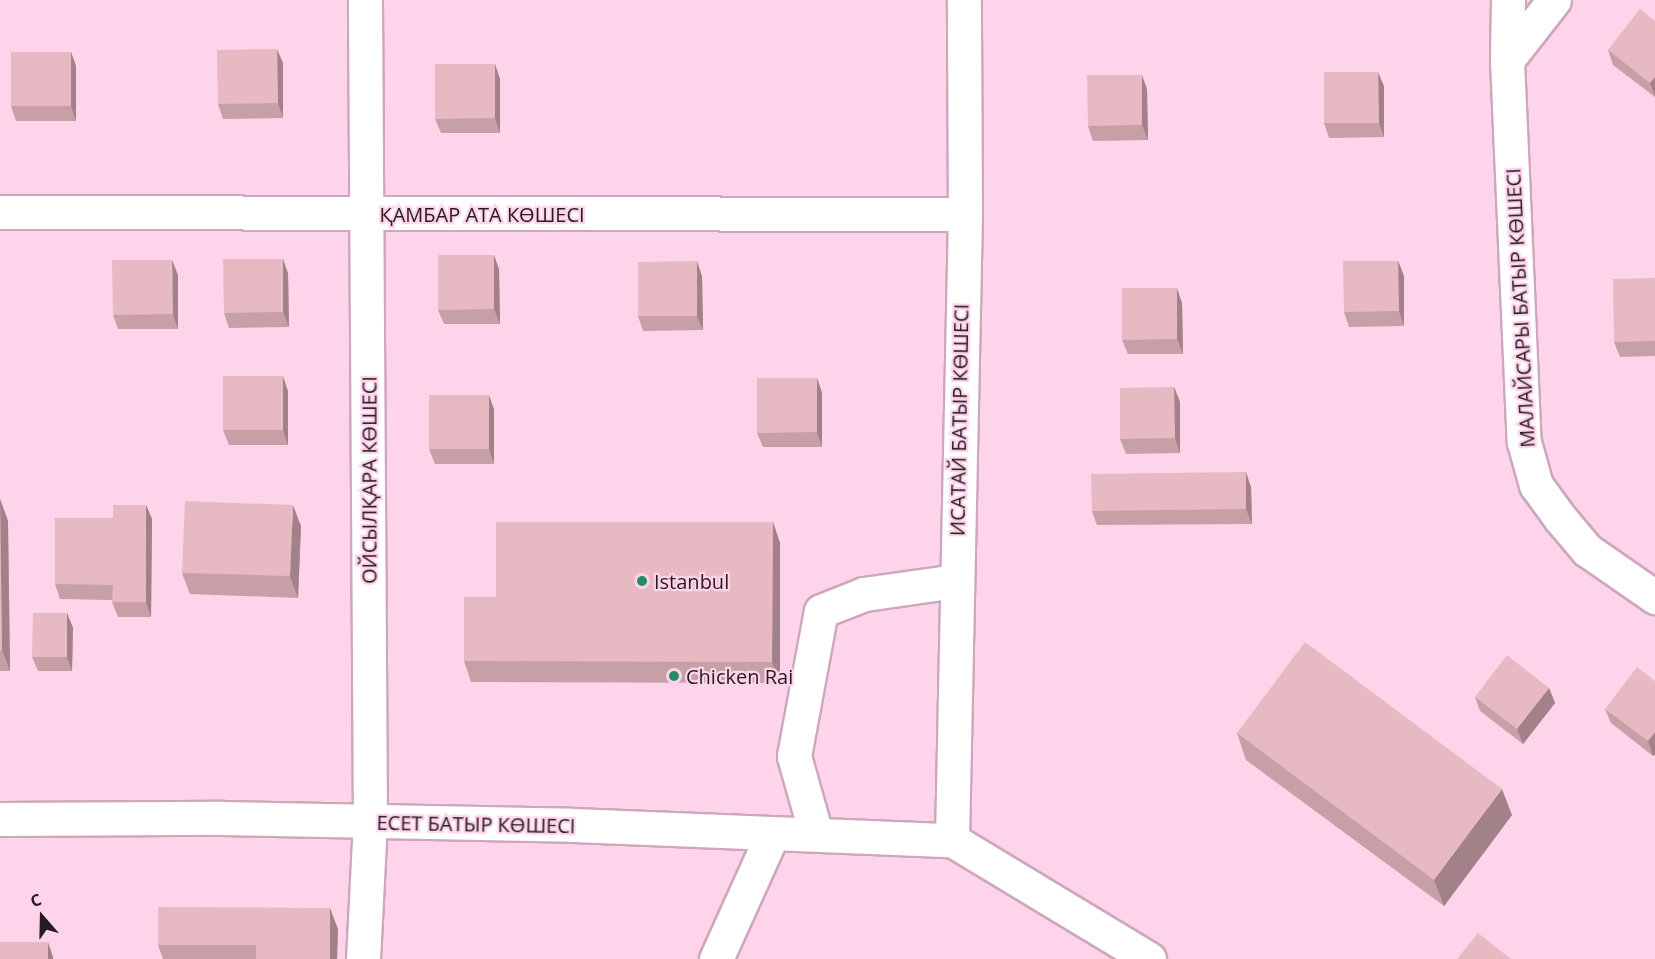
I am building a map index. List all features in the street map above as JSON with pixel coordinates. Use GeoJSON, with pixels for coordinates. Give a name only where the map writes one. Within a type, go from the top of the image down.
{"type":"FeatureCollection","features":[{"type":"Feature","properties":{"kind":"street","name":"ОЙСЫЛҚАРА КӨШЕСІ"},"geometry":{"type":"LineString","coordinates":[[363,959],[370,822],[365,0]]}},
{"type":"Feature","properties":{"kind":"street","name":"ИСАТАЙ БАТЫР КӨШЕСІ"},"geometry":{"type":"LineString","coordinates":[[952,840],[955,581],[964,214],[964,0]]}},
{"type":"Feature","properties":{"kind":"street","name":"МАЛАЙСАРЫ БАТЫР КӨШЕСІ"},"geometry":{"type":"LineString","coordinates":[[1508,0],[1507,60],[1524,442],[1536,485],[1560,518],[1587,549],[1655,597]]}},
{"type":"Feature","properties":{"kind":"street"},"geometry":{"type":"LineString","coordinates":[[1507,60],[1554,0]]}},
{"type":"Feature","properties":{"kind":"street","name":"ҚАМБАР АТА КӨШЕСІ"},"geometry":{"type":"LineString","coordinates":[[0,212],[964,214]]}},
{"type":"Feature","properties":{"kind":"street"},"geometry":{"type":"LineString","coordinates":[[816,834],[794,756],[821,611],[864,594],[955,581]]}},
{"type":"Feature","properties":{"kind":"street","name":"ЕСЕТ БАТЫР КӨШЕСІ"},"geometry":{"type":"LineString","coordinates":[[0,819],[211,818],[572,825],[772,835],[816,834],[952,840]]}},
{"type":"Feature","properties":{"kind":"street"},"geometry":{"type":"LineString","coordinates":[[716,959],[772,835]]}},
{"type":"Feature","properties":{"kind":"street"},"geometry":{"type":"LineString","coordinates":[[952,840],[1149,959]]}},
{"type":"Feature","properties":{"kind":"building"},"geometry":{"type":"Polygon","coordinates":[[[1640,9],[1655,21],[1655,77],[1650,83],[1608,50],[1640,9]]]}},
{"type":"Feature","properties":{"kind":"building"},"geometry":{"type":"Polygon","coordinates":[[[277,49],[278,103],[218,104],[217,50],[277,49]]]}},
{"type":"Feature","properties":{"kind":"building"},"geometry":{"type":"Polygon","coordinates":[[[11,52],[71,52],[71,106],[11,106],[11,52]]]}},
{"type":"Feature","properties":{"kind":"building"},"geometry":{"type":"Polygon","coordinates":[[[435,64],[495,64],[495,118],[435,119],[435,64]]]}},
{"type":"Feature","properties":{"kind":"building"},"geometry":{"type":"Polygon","coordinates":[[[1324,72],[1378,72],[1379,123],[1324,123],[1324,72]]]}},
{"type":"Feature","properties":{"kind":"building"},"geometry":{"type":"Polygon","coordinates":[[[1087,75],[1142,75],[1142,125],[1088,126],[1087,75]]]}},
{"type":"Feature","properties":{"kind":"building"},"geometry":{"type":"Polygon","coordinates":[[[438,255],[494,255],[494,309],[438,310],[438,255]]]}},
{"type":"Feature","properties":{"kind":"building"},"geometry":{"type":"Polygon","coordinates":[[[223,259],[283,259],[283,312],[224,313],[223,259]]]}},
{"type":"Feature","properties":{"kind":"building"},"geometry":{"type":"Polygon","coordinates":[[[112,260],[172,260],[173,314],[113,315],[112,260]]]}},
{"type":"Feature","properties":{"kind":"building"},"geometry":{"type":"Polygon","coordinates":[[[697,261],[697,316],[638,316],[638,262],[697,261]]]}},
{"type":"Feature","properties":{"kind":"building"},"geometry":{"type":"Polygon","coordinates":[[[1343,261],[1398,261],[1399,311],[1344,312],[1343,261]]]}},
{"type":"Feature","properties":{"kind":"building"},"geometry":{"type":"Polygon","coordinates":[[[1655,278],[1655,341],[1614,342],[1613,279],[1655,278]]]}},
{"type":"Feature","properties":{"kind":"building"},"geometry":{"type":"Polygon","coordinates":[[[1122,288],[1177,288],[1177,339],[1122,340],[1122,288]]]}},
{"type":"Feature","properties":{"kind":"building"},"geometry":{"type":"Polygon","coordinates":[[[223,376],[283,376],[283,430],[223,430],[223,376]]]}},
{"type":"Feature","properties":{"kind":"building"},"geometry":{"type":"Polygon","coordinates":[[[757,378],[817,378],[817,432],[757,433],[757,378]]]}},
{"type":"Feature","properties":{"kind":"building"},"geometry":{"type":"Polygon","coordinates":[[[1174,387],[1175,438],[1120,439],[1120,388],[1174,387]]]}},
{"type":"Feature","properties":{"kind":"building"},"geometry":{"type":"Polygon","coordinates":[[[429,395],[489,395],[489,449],[429,449],[429,395]]]}},
{"type":"Feature","properties":{"kind":"building"},"geometry":{"type":"Polygon","coordinates":[[[1246,472],[1246,509],[1092,511],[1091,474],[1246,472]]]}},
{"type":"Feature","properties":{"kind":"building"},"geometry":{"type":"Polygon","coordinates":[[[0,499],[2,650],[0,650],[0,499]]]}},
{"type":"Feature","properties":{"kind":"building"},"geometry":{"type":"Polygon","coordinates":[[[185,501],[293,505],[290,576],[182,573],[185,501]]]}},
{"type":"Feature","properties":{"kind":"building"},"geometry":{"type":"Polygon","coordinates":[[[113,505],[146,505],[146,602],[112,602],[113,585],[55,584],[55,518],[113,518],[113,505]]]}},
{"type":"Feature","properties":{"kind":"building","name":"Istanbul"},"geometry":{"type":"Polygon","coordinates":[[[496,522],[773,522],[772,662],[464,661],[464,597],[496,597],[496,522]]]}},
{"type":"Feature","properties":{"kind":"building"},"geometry":{"type":"Polygon","coordinates":[[[33,613],[67,613],[67,657],[32,657],[33,613]]]}},
{"type":"Feature","properties":{"kind":"building"},"geometry":{"type":"Polygon","coordinates":[[[1305,642],[1502,789],[1434,880],[1237,733],[1305,642]]]}},
{"type":"Feature","properties":{"kind":"building"},"geometry":{"type":"Polygon","coordinates":[[[1507,655],[1549,688],[1517,729],[1475,697],[1507,655]]]}},
{"type":"Feature","properties":{"kind":"building"},"geometry":{"type":"Polygon","coordinates":[[[1637,667],[1655,681],[1655,732],[1648,741],[1605,709],[1637,667]]]}},
{"type":"Feature","properties":{"kind":"building"},"geometry":{"type":"Polygon","coordinates":[[[158,907],[330,908],[330,959],[256,959],[256,945],[158,945],[158,907]]]}},
{"type":"Feature","properties":{"kind":"building"},"geometry":{"type":"Polygon","coordinates":[[[1478,933],[1511,959],[1457,959],[1478,933]]]}},
{"type":"Feature","properties":{"kind":"building"},"geometry":{"type":"Polygon","coordinates":[[[0,942],[48,942],[48,959],[0,959],[0,942]]]}},
{"type":"Feature","properties":{"kind":"place","name":"Istanbul"},"geometry":{"type":"Point","coordinates":[642,581]}},
{"type":"Feature","properties":{"kind":"place","name":"Chicken Rai"},"geometry":{"type":"Point","coordinates":[674,676]}}]}
